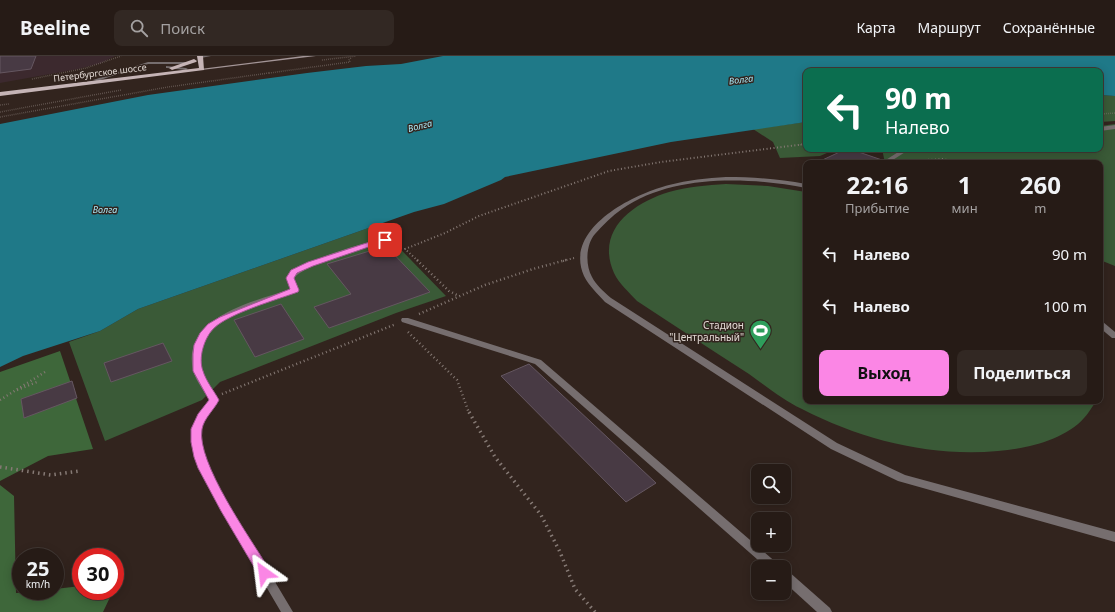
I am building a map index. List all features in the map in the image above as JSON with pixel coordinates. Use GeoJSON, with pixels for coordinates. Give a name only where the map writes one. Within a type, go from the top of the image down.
{"type":"FeatureCollection","features":[{"type":"Feature","properties":{"kind":"main road"},"geometry":{"type":"LineString","coordinates":[[200,56],[202,68]]}},
{"type":"Feature","properties":{"kind":"main road"},"geometry":{"type":"LineString","coordinates":[[202,68],[296,56]]}},
{"type":"Feature","properties":{"kind":"main road"},"geometry":{"type":"LineString","coordinates":[[202,68],[314,56]]}},
{"type":"Feature","properties":{"kind":"main road"},"geometry":{"type":"LineString","coordinates":[[146,74],[173,68],[192,60],[195,68]]}},
{"type":"Feature","properties":{"kind":"main road","name":"Петербургское шоссе"},"geometry":{"type":"LineString","coordinates":[[0,93],[95,80],[202,68]]}},
{"type":"Feature","properties":{"kind":"main road","name":"Петербургское шоссе"},"geometry":{"type":"LineString","coordinates":[[0,93],[202,68]]}},
{"type":"Feature","properties":{"kind":"street"},"geometry":{"type":"LineString","coordinates":[[200,56],[208,56]]}},
{"type":"Feature","properties":{"kind":"street"},"geometry":{"type":"LineString","coordinates":[[95,80],[145,64],[192,60]]}},
{"type":"Feature","properties":{"kind":"street"},"geometry":{"type":"LineString","coordinates":[[145,64],[150,68],[163,67],[192,60]]}},
{"type":"Feature","properties":{"kind":"street"},"geometry":{"type":"LineString","coordinates":[[156,62],[163,67],[186,69]]}},
{"type":"Feature","properties":{"kind":"street"},"geometry":{"type":"LineString","coordinates":[[1103,129],[1115,127]]}},
{"type":"Feature","properties":{"kind":"street"},"geometry":{"type":"LineString","coordinates":[[890,160],[902,152]]}},
{"type":"Feature","properties":{"kind":"street"},"geometry":{"type":"LineString","coordinates":[[803,185],[775,180],[713,180],[665,188],[626,203],[608,216],[588,238],[584,255],[587,275],[608,300],[834,446],[902,478],[1115,537]]}},
{"type":"Feature","properties":{"kind":"street"},"geometry":{"type":"LineString","coordinates":[[287,612],[203,468],[196,442],[197,429],[202,416],[214,400],[198,371],[197,354],[199,345],[211,326],[223,319],[249,307],[295,290],[290,278],[294,272],[311,264],[385,240]]}},
{"type":"Feature","properties":{"kind":"street"},"geometry":{"type":"LineString","coordinates":[[401,321],[538,362],[766,560]]}},
{"type":"Feature","properties":{"kind":"street"},"geometry":{"type":"LineString","coordinates":[[1103,326],[1115,336]]}},
{"type":"Feature","properties":{"kind":"street"},"geometry":{"type":"LineString","coordinates":[[791,581],[826,612]]}},
{"type":"Feature","properties":{"kind":"path"},"geometry":{"type":"LineString","coordinates":[[30,80],[86,68],[121,56]]}},
{"type":"Feature","properties":{"kind":"path"},"geometry":{"type":"LineString","coordinates":[[0,117],[149,89],[350,62],[350,58],[353,56]]}},
{"type":"Feature","properties":{"kind":"path"},"geometry":{"type":"LineString","coordinates":[[250,72],[269,73]]}},
{"type":"Feature","properties":{"kind":"path"},"geometry":{"type":"LineString","coordinates":[[0,112],[126,89]]}},
{"type":"Feature","properties":{"kind":"path"},"geometry":{"type":"LineString","coordinates":[[1103,114],[1115,113]]}},
{"type":"Feature","properties":{"kind":"path"},"geometry":{"type":"LineString","coordinates":[[459,296],[449,291],[405,249],[445,233],[485,214],[581,179],[609,171],[661,162],[803,144]]}},
{"type":"Feature","properties":{"kind":"path"},"geometry":{"type":"LineString","coordinates":[[924,160],[946,160]]}},
{"type":"Feature","properties":{"kind":"path"},"geometry":{"type":"LineString","coordinates":[[214,400],[223,393],[401,321],[485,285],[533,268],[584,255]]}},
{"type":"Feature","properties":{"kind":"path"},"geometry":{"type":"LineString","coordinates":[[401,321],[457,380],[467,409],[495,457],[541,515],[560,552],[575,589],[595,612]]}},
{"type":"Feature","properties":{"kind":"path"},"geometry":{"type":"LineString","coordinates":[[0,400],[45,372]]}},
{"type":"Feature","properties":{"kind":"path"},"geometry":{"type":"LineString","coordinates":[[0,396],[37,382]]}},
{"type":"Feature","properties":{"kind":"path"},"geometry":{"type":"LineString","coordinates":[[0,467],[51,475],[80,471]]}},
{"type":"Feature","properties":{"kind":"shaded area"},"geometry":{"type":"Polygon","coordinates":[[[0,56],[115,56],[101,63],[78,69],[0,83],[0,56]]]}},
{"type":"Feature","properties":{"kind":"green space"},"geometry":{"type":"Polygon","coordinates":[[[1103,95],[1115,96],[1115,121],[1103,122],[1103,95]]]}},
{"type":"Feature","properties":{"kind":"green space"},"geometry":{"type":"Polygon","coordinates":[[[803,122],[803,152],[829,152],[820,156],[780,158],[773,142],[753,129],[803,122]]]}},
{"type":"Feature","properties":{"kind":"green space"},"geometry":{"type":"Polygon","coordinates":[[[1115,124],[1115,266],[1103,261],[1103,160],[884,160],[883,152],[1103,152],[1103,126],[1115,124]]]}},
{"type":"Feature","properties":{"kind":"green space","name":"Стадион \"Центральный\""},"geometry":{"type":"Polygon","coordinates":[[[726,184],[768,186],[803,192],[803,404],[1094,404],[1076,426],[1056,438],[1009,450],[973,452],[922,449],[897,444],[848,429],[802,409],[775,393],[749,374],[637,301],[621,284],[614,273],[609,258],[610,244],[614,231],[621,220],[643,203],[656,197],[676,190],[697,186],[726,184]]]}},
{"type":"Feature","properties":{"kind":"green space"},"geometry":{"type":"Polygon","coordinates":[[[377,225],[446,296],[396,313],[220,382],[202,400],[105,441],[69,342],[100,331],[138,309],[377,225]]]}},
{"type":"Feature","properties":{"kind":"green space"},"geometry":{"type":"Polygon","coordinates":[[[60,351],[93,449],[48,456],[0,481],[0,372],[60,351]]]}},
{"type":"Feature","properties":{"kind":"green space"},"geometry":{"type":"Polygon","coordinates":[[[0,485],[14,496],[15,548],[12,548],[12,600],[64,600],[64,588],[72,587],[72,600],[109,600],[103,612],[0,612],[0,485]]]}},
{"type":"Feature","properties":{"kind":"water","name":"Волга"},"geometry":{"type":"Polygon","coordinates":[[[443,56],[1115,56],[1115,96],[1103,95],[1103,68],[803,68],[803,122],[671,142],[505,177],[444,204],[414,212],[138,309],[100,331],[23,356],[0,367],[0,124],[148,95],[307,73],[366,66],[401,64],[443,56]]]}},
{"type":"Feature","properties":{"kind":"building"},"geometry":{"type":"Polygon","coordinates":[[[0,56],[36,56],[31,69],[0,73],[0,56]]]}},
{"type":"Feature","properties":{"kind":"building"},"geometry":{"type":"Polygon","coordinates":[[[840,152],[859,152],[882,160],[822,160],[840,152]]]}},
{"type":"Feature","properties":{"kind":"building"},"geometry":{"type":"Polygon","coordinates":[[[386,246],[430,292],[329,328],[314,307],[351,294],[327,264],[386,246]]]}},
{"type":"Feature","properties":{"kind":"building"},"geometry":{"type":"Polygon","coordinates":[[[281,304],[304,339],[255,357],[234,320],[281,304]]]}},
{"type":"Feature","properties":{"kind":"building"},"geometry":{"type":"Polygon","coordinates":[[[163,343],[172,361],[111,382],[104,363],[163,343]]]}},
{"type":"Feature","properties":{"kind":"building"},"geometry":{"type":"Polygon","coordinates":[[[529,364],[656,483],[626,502],[501,376],[529,364]]]}},
{"type":"Feature","properties":{"kind":"building"},"geometry":{"type":"Polygon","coordinates":[[[72,381],[77,398],[24,418],[21,399],[72,381]]]}},
{"type":"Feature","properties":{"kind":"place","name":"Стадион \"Центральный\""},"geometry":{"type":"Point","coordinates":[760,350]}},
{"type":"Feature","properties":{"kind":"route"},"geometry":{"type":"LineString","coordinates":[[264,573],[203,468],[196,442],[197,429],[202,416],[214,400],[198,371],[197,354],[199,345],[211,326],[223,319],[256,304],[295,290],[290,278],[294,272],[311,264],[385,240]]}}]}
